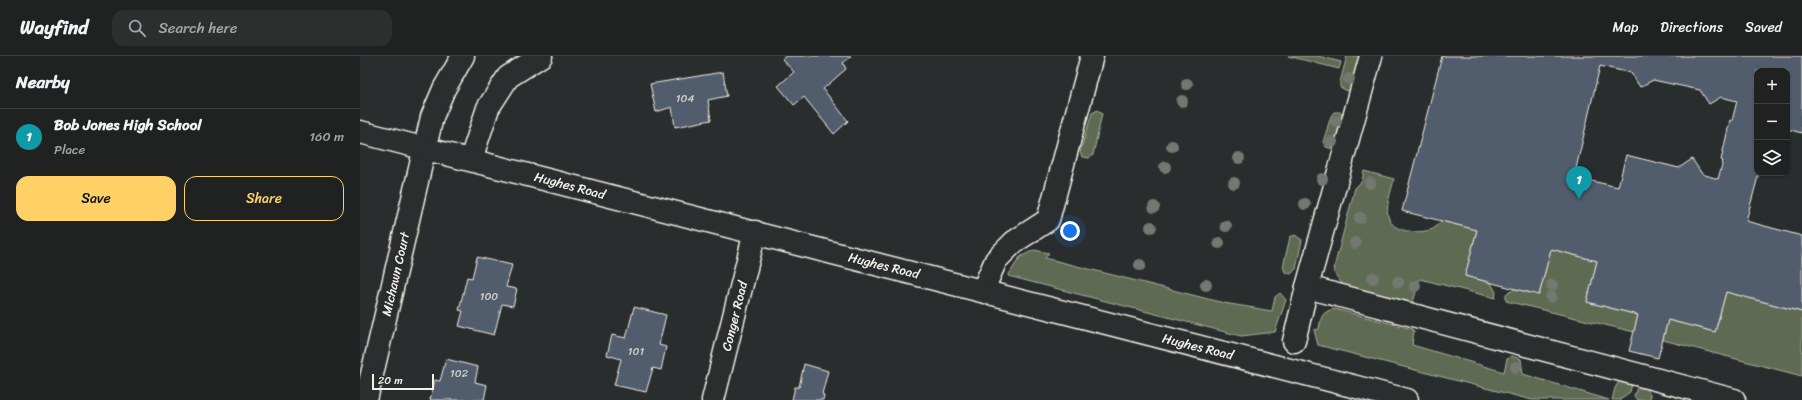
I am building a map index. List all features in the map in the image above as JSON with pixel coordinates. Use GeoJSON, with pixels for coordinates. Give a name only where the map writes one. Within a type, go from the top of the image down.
{"type":"FeatureCollection","features":[{"type":"Feature","properties":{"kind":"main road","name":"Michawn Court"},"geometry":{"type":"LineString","coordinates":[[366,400],[432,117],[444,89],[463,56]]}},
{"type":"Feature","properties":{"kind":"main road"},"geometry":{"type":"LineString","coordinates":[[471,159],[488,108],[508,77],[542,56]]}},
{"type":"Feature","properties":{"kind":"main road"},"geometry":{"type":"LineString","coordinates":[[983,290],[996,260],[1014,242],[1048,220],[1092,56]]}},
{"type":"Feature","properties":{"kind":"main road"},"geometry":{"type":"LineString","coordinates":[[1294,341],[1307,287],[1371,56]]}},
{"type":"Feature","properties":{"kind":"main road","name":"Hughes Road"},"geometry":{"type":"LineString","coordinates":[[360,132],[471,159],[1408,400]]}},
{"type":"Feature","properties":{"kind":"main road","name":"Conger Road"},"geometry":{"type":"LineString","coordinates":[[713,400],[755,232]]}},
{"type":"Feature","properties":{"kind":"main road"},"geometry":{"type":"LineString","coordinates":[[1307,287],[1734,400]]}},
{"type":"Feature","properties":{"kind":"green space"},"geometry":{"type":"Polygon","coordinates":[[[1288,56],[1318,56],[1341,62],[1339,69],[1288,56]]]}},
{"type":"Feature","properties":{"kind":"green space"},"geometry":{"type":"Polygon","coordinates":[[[1347,56],[1360,56],[1352,88],[1347,91],[1340,87],[1340,82],[1347,56]]]}},
{"type":"Feature","properties":{"kind":"green space"},"geometry":{"type":"Polygon","coordinates":[[[1098,110],[1102,114],[1093,155],[1089,158],[1082,157],[1080,152],[1092,113],[1098,110]]]}},
{"type":"Feature","properties":{"kind":"green space"},"geometry":{"type":"Polygon","coordinates":[[[1334,112],[1340,112],[1343,117],[1336,146],[1333,149],[1326,147],[1323,142],[1331,116],[1334,112]]]}},
{"type":"Feature","properties":{"kind":"green space"},"geometry":{"type":"Polygon","coordinates":[[[1364,171],[1394,179],[1387,210],[1389,219],[1397,228],[1417,232],[1424,231],[1435,228],[1441,221],[1477,230],[1465,276],[1491,283],[1496,292],[1495,298],[1420,279],[1412,305],[1345,288],[1334,273],[1335,264],[1355,188],[1362,181],[1364,171]]]}},
{"type":"Feature","properties":{"kind":"green space"},"geometry":{"type":"Polygon","coordinates":[[[1295,235],[1302,240],[1296,269],[1291,274],[1285,272],[1283,267],[1290,237],[1295,235]]]}},
{"type":"Feature","properties":{"kind":"green space"},"geometry":{"type":"Polygon","coordinates":[[[1551,249],[1597,261],[1587,302],[1638,315],[1634,332],[1506,301],[1506,294],[1515,289],[1539,295],[1551,249]]]}},
{"type":"Feature","properties":{"kind":"green space"},"geometry":{"type":"Polygon","coordinates":[[[1034,250],[1049,253],[1045,258],[1224,303],[1272,311],[1275,297],[1280,293],[1286,300],[1275,332],[1241,336],[1008,276],[1020,257],[1034,250]]]}},
{"type":"Feature","properties":{"kind":"green space"},"geometry":{"type":"Polygon","coordinates":[[[1726,292],[1802,312],[1802,376],[1663,340],[1668,320],[1715,332],[1726,292]]]}},
{"type":"Feature","properties":{"kind":"green space"},"geometry":{"type":"Polygon","coordinates":[[[1335,309],[1412,329],[1414,331],[1412,345],[1504,372],[1507,359],[1511,356],[1521,359],[1523,374],[1609,400],[1532,400],[1318,345],[1314,330],[1319,329],[1323,315],[1327,311],[1335,309]]]}},
{"type":"Feature","properties":{"kind":"green space"},"geometry":{"type":"Polygon","coordinates":[[[1620,380],[1632,384],[1630,392],[1620,399],[1621,400],[1612,400],[1615,388],[1620,380]]]}},
{"type":"Feature","properties":{"kind":"green space"},"geometry":{"type":"Polygon","coordinates":[[[1638,385],[1645,387],[1650,395],[1649,400],[1637,400],[1634,396],[1638,385]]]}},
{"type":"Feature","properties":{"kind":"building"},"geometry":{"type":"Polygon","coordinates":[[[786,56],[851,56],[843,63],[846,69],[823,89],[848,121],[834,134],[804,97],[794,105],[778,86],[794,72],[782,59],[786,56]]]}},
{"type":"Feature","properties":{"kind":"building"},"geometry":{"type":"Polygon","coordinates":[[[1442,56],[1802,56],[1802,133],[1790,130],[1790,68],[1754,68],[1754,176],[1758,176],[1746,221],[1802,236],[1802,312],[1726,292],[1715,332],[1668,320],[1658,358],[1629,351],[1638,315],[1587,302],[1597,261],[1551,249],[1539,295],[1465,276],[1477,230],[1402,211],[1442,56]],[[1600,66],[1574,177],[1618,187],[1626,155],[1679,168],[1692,159],[1702,174],[1718,179],[1723,161],[1721,160],[1730,120],[1732,121],[1737,101],[1721,97],[1709,104],[1700,90],[1653,80],[1640,87],[1631,73],[1600,66]]]}},
{"type":"Feature","properties":{"kind":"building"},"geometry":{"type":"Polygon","coordinates":[[[723,72],[727,96],[708,100],[711,120],[675,127],[672,107],[656,112],[650,84],[723,72]]]}},
{"type":"Feature","properties":{"kind":"building"},"geometry":{"type":"Polygon","coordinates":[[[477,257],[512,265],[506,287],[517,289],[513,306],[502,304],[494,335],[459,326],[463,311],[459,310],[467,277],[472,278],[477,257]]]}},
{"type":"Feature","properties":{"kind":"building"},"geometry":{"type":"Polygon","coordinates":[[[634,307],[666,315],[659,345],[666,347],[661,370],[653,368],[646,392],[614,385],[621,359],[607,355],[612,335],[626,338],[634,307]]]}},
{"type":"Feature","properties":{"kind":"building"},"geometry":{"type":"Polygon","coordinates":[[[446,359],[478,367],[475,382],[487,385],[484,400],[430,400],[435,380],[440,381],[446,359]]]}},
{"type":"Feature","properties":{"kind":"building"},"geometry":{"type":"Polygon","coordinates":[[[804,364],[828,371],[822,394],[824,395],[823,400],[792,400],[795,387],[799,387],[804,364]]]}},
{"type":"Feature","properties":{"kind":"place","name":"Bob Jones High School"},"geometry":{"type":"Point","coordinates":[1579,199]}}]}
